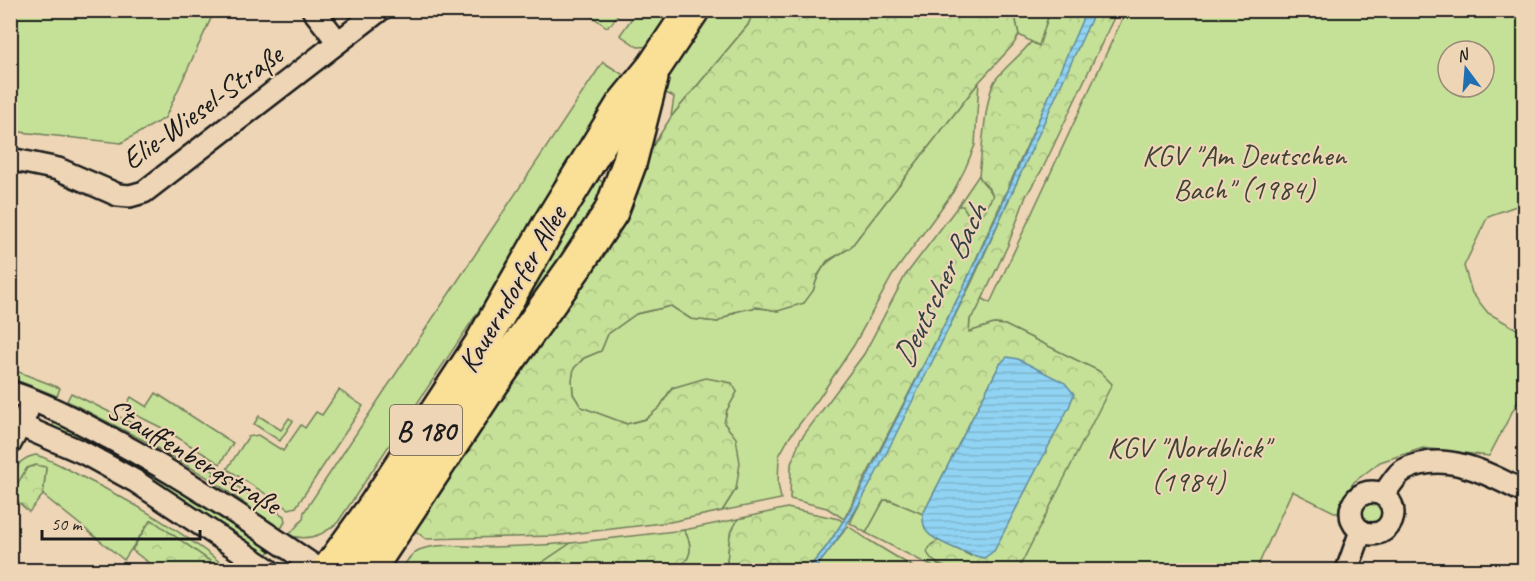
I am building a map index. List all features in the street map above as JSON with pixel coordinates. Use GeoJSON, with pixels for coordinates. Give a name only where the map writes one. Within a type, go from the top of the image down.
{"type":"FeatureCollection","features":[{"type":"Feature","properties":{"kind":"main road","name":"Kauerndorfer Allee"},"geometry":{"type":"LineString","coordinates":[[328,570],[349,545],[441,408],[481,345],[579,174],[623,105],[654,67],[692,10]]}},
{"type":"Feature","properties":{"kind":"main road","name":"Kauerndorfer Allee"},"geometry":{"type":"LineString","coordinates":[[368,570],[487,390],[611,212],[629,164],[654,67]]}},
{"type":"Feature","properties":{"kind":"street"},"geometry":{"type":"LineString","coordinates":[[313,10],[338,42]]}},
{"type":"Feature","properties":{"kind":"street","name":"Elie-Wiesel-Straße"},"geometry":{"type":"LineString","coordinates":[[10,159],[58,169],[118,195],[130,196],[144,192],[380,10]]}},
{"type":"Feature","properties":{"kind":"street","name":"Stauffenbergstraße"},"geometry":{"type":"LineString","coordinates":[[10,392],[33,399],[148,459],[320,570]]}},
{"type":"Feature","properties":{"kind":"street"},"geometry":{"type":"LineString","coordinates":[[10,444],[16,423],[33,399]]}},
{"type":"Feature","properties":{"kind":"street","name":"Stauffenbergstraße"},"geometry":{"type":"LineString","coordinates":[[16,423],[84,453],[135,481],[269,570]]}},
{"type":"Feature","properties":{"kind":"street"},"geometry":{"type":"LineString","coordinates":[[1383,495],[1402,471],[1421,464],[1442,463],[1463,465],[1483,471],[1524,492]]}},
{"type":"Feature","properties":{"kind":"street"},"geometry":{"type":"LineString","coordinates":[[1370,492],[1383,495],[1392,506],[1391,520],[1382,531],[1368,534],[1361,531],[1356,527],[1351,515],[1354,502],[1370,492]]}},
{"type":"Feature","properties":{"kind":"street"},"geometry":{"type":"LineString","coordinates":[[1347,570],[1361,531]]}},
{"type":"Feature","properties":{"kind":"green space"},"geometry":{"type":"Polygon","coordinates":[[[210,10],[213,14],[165,118],[121,143],[11,131],[11,11],[210,10]]]}},
{"type":"Feature","properties":{"kind":"green space"},"geometry":{"type":"Polygon","coordinates":[[[584,11],[620,11],[607,27],[584,11]]]}},
{"type":"Feature","properties":{"kind":"green space"},"geometry":{"type":"Polygon","coordinates":[[[637,11],[678,11],[654,46],[638,47],[620,35],[637,11]]]}},
{"type":"Feature","properties":{"kind":"green space"},"geometry":{"type":"Polygon","coordinates":[[[707,11],[754,11],[748,25],[671,117],[674,97],[658,89],[707,11]]]}},
{"type":"Feature","properties":{"kind":"green space"},"geometry":{"type":"Polygon","coordinates":[[[754,11],[1014,11],[1019,35],[1013,45],[979,82],[850,248],[827,261],[818,275],[813,291],[804,303],[778,311],[757,307],[734,312],[718,322],[691,319],[671,306],[636,314],[608,334],[601,351],[584,358],[574,368],[573,394],[581,407],[627,424],[646,419],[660,407],[672,388],[706,378],[732,383],[737,392],[727,410],[724,423],[736,438],[740,463],[736,489],[722,511],[670,522],[554,536],[426,539],[413,529],[671,117],[748,25],[754,11]]]}},
{"type":"Feature","properties":{"kind":"green space"},"geometry":{"type":"Polygon","coordinates":[[[1014,11],[1050,11],[1039,46],[1019,35],[1014,11]]]}},
{"type":"Feature","properties":{"kind":"green space"},"geometry":{"type":"Polygon","coordinates":[[[1050,11],[1117,11],[1043,168],[1026,196],[1008,245],[977,310],[970,319],[969,332],[994,324],[1005,325],[1099,371],[1112,384],[1018,570],[954,570],[933,561],[927,552],[931,545],[939,540],[971,556],[1000,364],[923,514],[890,500],[884,500],[866,533],[850,523],[972,282],[1070,63],[1065,61],[963,288],[844,519],[827,508],[790,499],[791,464],[800,440],[864,354],[905,276],[958,206],[963,206],[969,216],[977,219],[982,215],[993,196],[979,175],[992,87],[1000,74],[1031,42],[1039,46],[1050,11]]]}},
{"type":"Feature","properties":{"kind":"green space"},"geometry":{"type":"Polygon","coordinates":[[[1126,11],[1524,11],[1524,207],[1516,206],[1488,216],[1464,266],[1472,293],[1488,313],[1524,333],[1524,389],[1489,456],[1423,448],[1380,462],[1354,482],[1340,502],[1338,514],[1292,491],[1256,570],[1014,570],[1099,371],[1005,325],[994,324],[969,332],[970,319],[982,298],[990,303],[1126,11]]]}},
{"type":"Feature","properties":{"kind":"green space"},"geometry":{"type":"Polygon","coordinates":[[[603,62],[622,74],[624,93],[338,522],[315,536],[302,538],[289,535],[303,519],[304,512],[603,62]]]}},
{"type":"Feature","properties":{"kind":"green space"},"geometry":{"type":"Polygon","coordinates":[[[979,82],[975,145],[965,169],[953,192],[892,276],[854,345],[789,438],[779,456],[778,483],[781,499],[722,511],[736,489],[736,439],[724,423],[727,410],[737,392],[672,387],[660,407],[646,419],[627,424],[581,407],[573,394],[574,368],[584,358],[601,351],[608,334],[636,314],[671,306],[691,319],[718,322],[740,310],[761,308],[778,311],[813,291],[822,269],[835,257],[850,248],[979,82]]]}},
{"type":"Feature","properties":{"kind":"green space"},"geometry":{"type":"Polygon","coordinates":[[[979,175],[993,196],[982,215],[977,219],[969,216],[963,207],[958,206],[979,175]]]}},
{"type":"Feature","properties":{"kind":"green space"},"geometry":{"type":"Polygon","coordinates":[[[594,180],[600,180],[605,190],[537,294],[378,523],[594,180]]]}},
{"type":"Feature","properties":{"kind":"green space"},"geometry":{"type":"Polygon","coordinates":[[[11,369],[60,388],[57,396],[11,378],[11,369]]]}},
{"type":"Feature","properties":{"kind":"green space"},"geometry":{"type":"Polygon","coordinates":[[[339,390],[363,406],[296,507],[289,509],[227,469],[248,437],[258,435],[283,451],[301,425],[305,428],[316,412],[322,415],[339,390]]]}},
{"type":"Feature","properties":{"kind":"green space"},"geometry":{"type":"Polygon","coordinates":[[[71,393],[150,432],[215,472],[210,479],[145,441],[67,401],[71,393]]]}},
{"type":"Feature","properties":{"kind":"green space"},"geometry":{"type":"Polygon","coordinates":[[[156,393],[233,443],[220,464],[164,429],[124,409],[131,397],[147,407],[156,393]]]}},
{"type":"Feature","properties":{"kind":"green space"},"geometry":{"type":"Polygon","coordinates":[[[259,416],[281,430],[289,418],[293,421],[280,441],[254,424],[259,416]]]}},
{"type":"Feature","properties":{"kind":"green space"},"geometry":{"type":"Polygon","coordinates":[[[56,421],[126,455],[272,547],[267,556],[154,482],[51,428],[56,421]]]}},
{"type":"Feature","properties":{"kind":"green space"},"geometry":{"type":"Polygon","coordinates":[[[36,455],[142,509],[179,532],[230,570],[216,570],[214,564],[152,520],[124,560],[43,495],[46,468],[13,497],[18,504],[11,513],[11,486],[15,469],[27,458],[36,455]]]}},
{"type":"Feature","properties":{"kind":"green space"},"geometry":{"type":"Polygon","coordinates":[[[36,465],[46,467],[43,495],[29,512],[13,497],[14,489],[27,468],[36,465]]]}},
{"type":"Feature","properties":{"kind":"green space"},"geometry":{"type":"Polygon","coordinates":[[[222,477],[284,516],[285,522],[279,532],[245,512],[243,502],[217,484],[222,477]]]}},
{"type":"Feature","properties":{"kind":"green space"},"geometry":{"type":"Polygon","coordinates":[[[884,500],[898,503],[923,514],[927,530],[939,540],[931,545],[937,565],[953,570],[939,570],[866,533],[884,500]]]}},
{"type":"Feature","properties":{"kind":"green space"},"geometry":{"type":"Polygon","coordinates":[[[1372,501],[1381,504],[1384,513],[1381,522],[1372,525],[1363,522],[1360,513],[1363,504],[1372,501]]]}},
{"type":"Feature","properties":{"kind":"green space"},"geometry":{"type":"Polygon","coordinates":[[[787,508],[839,519],[843,522],[807,570],[726,570],[730,535],[738,519],[787,508]]]}},
{"type":"Feature","properties":{"kind":"green space"},"geometry":{"type":"Polygon","coordinates":[[[738,519],[730,535],[726,570],[675,570],[685,562],[690,553],[689,542],[684,530],[738,519]]]}},
{"type":"Feature","properties":{"kind":"green space"},"geometry":{"type":"Polygon","coordinates":[[[152,520],[214,564],[216,570],[158,570],[132,550],[152,520]]]}},
{"type":"Feature","properties":{"kind":"green space"},"geometry":{"type":"Polygon","coordinates":[[[848,526],[913,567],[913,570],[814,570],[848,526]]]}},
{"type":"Feature","properties":{"kind":"green space"},"geometry":{"type":"Polygon","coordinates":[[[684,530],[689,542],[690,553],[685,562],[675,570],[531,570],[571,543],[684,530]]]}},
{"type":"Feature","properties":{"kind":"green space"},"geometry":{"type":"Polygon","coordinates":[[[571,543],[531,570],[401,570],[416,552],[436,546],[498,547],[571,543]]]}},
{"type":"Feature","properties":{"kind":"water"},"geometry":{"type":"Polygon","coordinates":[[[1086,11],[1095,11],[940,347],[870,485],[844,529],[814,570],[807,570],[827,546],[851,509],[963,288],[1086,11]]]}},
{"type":"Feature","properties":{"kind":"water"},"geometry":{"type":"Polygon","coordinates":[[[1007,357],[1018,359],[1065,383],[1074,394],[994,551],[984,558],[954,548],[931,536],[925,528],[923,514],[1000,364],[1007,357]]]}},
{"type":"Feature","properties":{"kind":"park label","name":"KGV \"Am Deutschen Bach\" (1984)"},"geometry":{"type":"Point","coordinates":[1244,172]}},
{"type":"Feature","properties":{"kind":"park label","name":"KGV \"Nordblick\" (1984)"},"geometry":{"type":"Point","coordinates":[1188,464]}},
{"type":"Feature","properties":{"kind":"water label","name":"Deutscher Bach"},"geometry":{"type":"Point","coordinates":[939,285]}}]}
